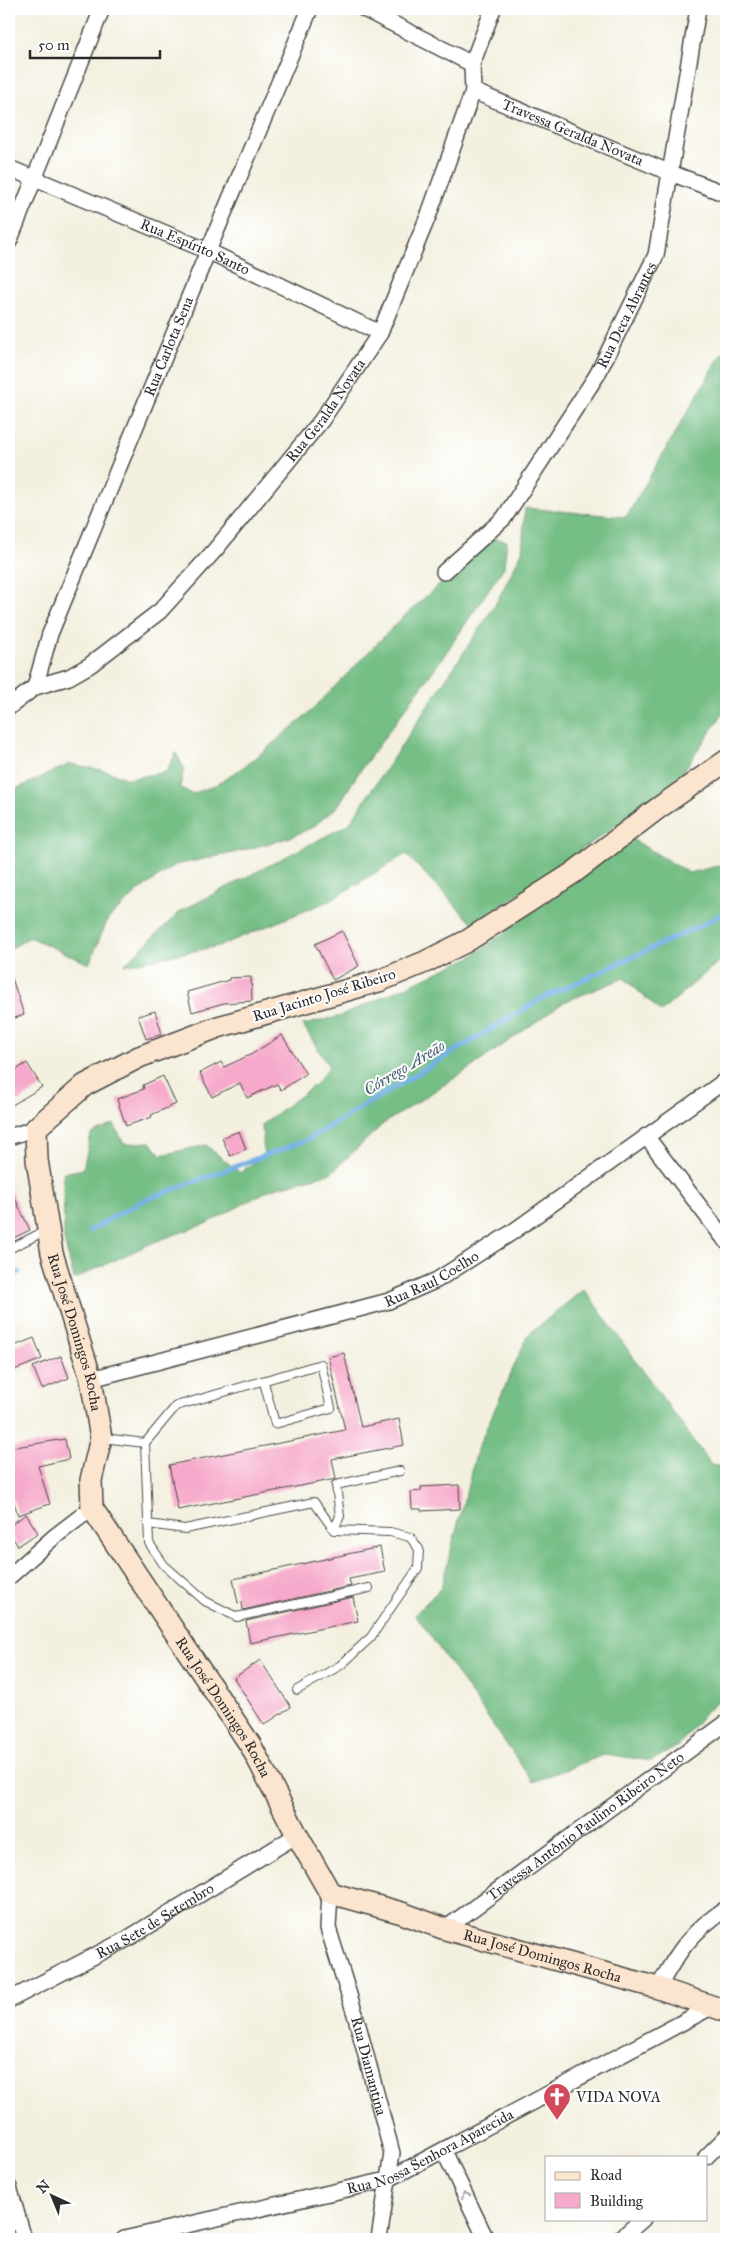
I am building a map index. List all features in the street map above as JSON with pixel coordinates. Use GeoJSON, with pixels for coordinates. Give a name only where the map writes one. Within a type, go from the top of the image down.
{"type":"FeatureCollection","features":[{"type":"Feature","properties":{"kind":"street"},"geometry":{"type":"LineString","coordinates":[[9,242],[102,9]]}},
{"type":"Feature","properties":{"kind":"street","name":"Rua Carlota Sena"},"geometry":{"type":"LineString","coordinates":[[34,687],[50,634],[310,9]]}},
{"type":"Feature","properties":{"kind":"street"},"geometry":{"type":"LineString","coordinates":[[364,9],[472,64]]}},
{"type":"Feature","properties":{"kind":"street","name":"Rua Geralda Novata"},"geometry":{"type":"LineString","coordinates":[[9,707],[34,687],[69,677],[90,665],[160,611],[215,550],[321,421],[380,333],[429,214],[473,91],[472,64],[493,9]]}},
{"type":"Feature","properties":{"kind":"street","name":"Rua Deca Abrantes"},"geometry":{"type":"LineString","coordinates":[[444,572],[504,518],[597,375],[656,255],[698,9]]}},
{"type":"Feature","properties":{"kind":"street","name":"Travessa Geralda Novata"},"geometry":{"type":"LineString","coordinates":[[473,91],[726,194]]}},
{"type":"Feature","properties":{"kind":"street","name":"Rua Espírito Santo"},"geometry":{"type":"LineString","coordinates":[[9,168],[35,177],[208,251],[380,333]]}},
{"type":"Feature","properties":{"kind":"street","name":"Rua Jacinto José Ribeiro"},"geometry":{"type":"LineString","coordinates":[[9,1137],[36,1128],[85,1085],[140,1057],[218,1026],[379,981],[425,962],[467,941],[573,873],[657,809],[726,760]]}},
{"type":"Feature","properties":{"kind":"street","name":"Rua Raul Coelho"},"geometry":{"type":"LineString","coordinates":[[91,1379],[389,1301],[437,1280],[465,1264],[726,1080]]}},
{"type":"Feature","properties":{"kind":"street","name":"Rua José Domingos Rocha"},"geometry":{"type":"LineString","coordinates":[[36,1128],[37,1160],[52,1253],[91,1379],[101,1438],[91,1480],[92,1508],[251,1746],[296,1835],[330,1893],[445,1929],[658,1988],[720,2008]]}},
{"type":"Feature","properties":{"kind":"street"},"geometry":{"type":"LineString","coordinates":[[646,1136],[726,1241]]}},
{"type":"Feature","properties":{"kind":"street"},"geometry":{"type":"LineString","coordinates":[[9,1577],[54,1537],[92,1508]]}},
{"type":"Feature","properties":{"kind":"street","name":"Travessa Antônio Paulino Ribeiro Neto"},"geometry":{"type":"LineString","coordinates":[[445,1929],[726,1723]]}},
{"type":"Feature","properties":{"kind":"street","name":"Rua Sete de Setembro"},"geometry":{"type":"LineString","coordinates":[[9,2000],[127,1939],[296,1835]]}},
{"type":"Feature","properties":{"kind":"street","name":"Rua Diamantina"},"geometry":{"type":"LineString","coordinates":[[330,1893],[328,1928],[355,2014],[392,2153],[379,2239]]}},
{"type":"Feature","properties":{"kind":"street"},"geometry":{"type":"LineString","coordinates":[[658,1988],[676,1954],[706,1921],[726,1909]]}},
{"type":"Feature","properties":{"kind":"street","name":"Rua Nossa Senhora Aparecida"},"geometry":{"type":"LineString","coordinates":[[124,2239],[166,2234],[387,2180],[720,2008]]}},
{"type":"Feature","properties":{"kind":"street"},"geometry":{"type":"LineString","coordinates":[[707,2156],[726,2137]]}},
{"type":"Feature","properties":{"kind":"street"},"geometry":{"type":"LineString","coordinates":[[444,2152],[486,2239]]}},
{"type":"Feature","properties":{"kind":"street"},"geometry":{"type":"LineString","coordinates":[[9,2187],[24,2239]]}},
{"type":"Feature","properties":{"kind":"street"},"geometry":{"type":"LineString","coordinates":[[620,2239],[642,2220]]}},
{"type":"Feature","properties":{"kind":"lane"},"geometry":{"type":"LineString","coordinates":[[9,1248],[48,1230]]}},
{"type":"Feature","properties":{"kind":"lane"},"geometry":{"type":"LineString","coordinates":[[264,1382],[276,1424],[331,1408],[321,1364],[176,1406],[145,1443],[150,1543],[164,1565],[205,1601],[237,1617],[369,1588]]}},
{"type":"Feature","properties":{"kind":"lane"},"geometry":{"type":"LineString","coordinates":[[101,1438],[145,1443]]}},
{"type":"Feature","properties":{"kind":"lane"},"geometry":{"type":"LineString","coordinates":[[334,1530],[340,1516],[336,1484],[400,1471]]}},
{"type":"Feature","properties":{"kind":"lane"},"geometry":{"type":"LineString","coordinates":[[148,1524],[185,1529],[314,1502],[334,1530]]}},
{"type":"Feature","properties":{"kind":"lane"},"geometry":{"type":"LineString","coordinates":[[297,1690],[341,1665],[371,1637],[418,1568],[419,1548],[410,1537],[390,1532],[334,1530]]}},
{"type":"Feature","properties":{"kind":"green space"},"geometry":{"type":"Polygon","coordinates":[[[722,353],[726,355],[726,709],[674,785],[474,925],[406,854],[329,901],[219,946],[124,965],[181,911],[349,824],[494,607],[522,552],[525,508],[626,517],[722,353]]]}},
{"type":"Feature","properties":{"kind":"green space"},"geometry":{"type":"Polygon","coordinates":[[[491,538],[507,541],[504,567],[441,660],[357,775],[338,806],[313,827],[288,838],[233,853],[175,865],[141,889],[108,919],[89,964],[30,937],[9,950],[9,792],[70,764],[107,771],[128,779],[166,772],[176,753],[184,768],[180,787],[192,794],[216,785],[251,762],[310,712],[401,619],[491,538]]]}},
{"type":"Feature","properties":{"kind":"green space"},"geometry":{"type":"Polygon","coordinates":[[[632,839],[689,873],[726,864],[726,955],[661,1012],[624,978],[564,1002],[472,1067],[383,1124],[331,1173],[271,1189],[210,1222],[154,1242],[74,1279],[64,1240],[63,1173],[83,1169],[91,1134],[114,1124],[124,1144],[150,1142],[161,1155],[206,1145],[240,1173],[264,1155],[262,1124],[316,1084],[329,1067],[303,1025],[341,1016],[471,957],[632,839]]]}},
{"type":"Feature","properties":{"kind":"green space"},"geometry":{"type":"Polygon","coordinates":[[[584,1289],[711,1465],[726,1467],[726,1697],[718,1701],[702,1716],[678,1746],[651,1761],[606,1754],[533,1782],[415,1614],[441,1588],[478,1447],[528,1335],[584,1289]]]}},
{"type":"Feature","properties":{"kind":"building"},"geometry":{"type":"Polygon","coordinates":[[[342,931],[359,966],[333,980],[315,944],[342,931]]]}},
{"type":"Feature","properties":{"kind":"building"},"geometry":{"type":"Polygon","coordinates":[[[251,977],[252,1001],[224,1003],[192,1012],[187,992],[229,980],[229,978],[251,977]]]}},
{"type":"Feature","properties":{"kind":"building"},"geometry":{"type":"Polygon","coordinates":[[[12,978],[24,1015],[9,1020],[9,979],[12,978]]]}},
{"type":"Feature","properties":{"kind":"building"},"geometry":{"type":"Polygon","coordinates":[[[155,1011],[162,1034],[146,1039],[138,1016],[155,1011]]]}},
{"type":"Feature","properties":{"kind":"building"},"geometry":{"type":"Polygon","coordinates":[[[282,1035],[306,1074],[281,1090],[277,1084],[247,1098],[240,1083],[212,1097],[200,1073],[221,1062],[224,1067],[252,1054],[282,1035]]]}},
{"type":"Feature","properties":{"kind":"building"},"geometry":{"type":"Polygon","coordinates":[[[27,1063],[42,1087],[9,1107],[9,1074],[27,1063]]]}},
{"type":"Feature","properties":{"kind":"building"},"geometry":{"type":"Polygon","coordinates":[[[163,1076],[176,1104],[151,1115],[152,1117],[126,1126],[117,1099],[144,1089],[143,1085],[163,1076]]]}},
{"type":"Feature","properties":{"kind":"building"},"geometry":{"type":"Polygon","coordinates":[[[239,1131],[246,1149],[230,1156],[222,1138],[239,1131]]]}},
{"type":"Feature","properties":{"kind":"building"},"geometry":{"type":"Polygon","coordinates":[[[9,1186],[30,1230],[9,1240],[9,1186]]]}},
{"type":"Feature","properties":{"kind":"building"},"geometry":{"type":"Polygon","coordinates":[[[34,1338],[42,1359],[12,1371],[9,1362],[9,1348],[34,1338]]]}},
{"type":"Feature","properties":{"kind":"building"},"geometry":{"type":"Polygon","coordinates":[[[344,1353],[361,1427],[399,1419],[404,1445],[332,1459],[336,1479],[178,1510],[169,1465],[345,1430],[328,1357],[344,1353]]]}},
{"type":"Feature","properties":{"kind":"building"},"geometry":{"type":"Polygon","coordinates":[[[61,1356],[69,1378],[42,1389],[33,1367],[61,1356]]]}},
{"type":"Feature","properties":{"kind":"building"},"geometry":{"type":"Polygon","coordinates":[[[65,1439],[69,1459],[38,1466],[50,1504],[18,1515],[9,1487],[9,1448],[65,1439]]]}},
{"type":"Feature","properties":{"kind":"building"},"geometry":{"type":"Polygon","coordinates":[[[459,1485],[460,1509],[421,1511],[421,1509],[412,1509],[411,1492],[421,1491],[421,1487],[459,1485]]]}},
{"type":"Feature","properties":{"kind":"building"},"geometry":{"type":"Polygon","coordinates":[[[26,1514],[38,1533],[18,1546],[9,1532],[9,1526],[26,1514]]]}},
{"type":"Feature","properties":{"kind":"building"},"geometry":{"type":"Polygon","coordinates":[[[380,1547],[385,1572],[349,1579],[351,1586],[243,1610],[242,1602],[238,1603],[233,1579],[380,1547]]]}},
{"type":"Feature","properties":{"kind":"building"},"geometry":{"type":"Polygon","coordinates":[[[353,1597],[358,1621],[250,1643],[246,1621],[353,1597]]]}},
{"type":"Feature","properties":{"kind":"building"},"geometry":{"type":"Polygon","coordinates":[[[260,1660],[291,1707],[264,1725],[234,1678],[260,1660]]]}},
{"type":"Feature","properties":{"kind":"waterway","name":"Córrego Areão"},"geometry":{"type":"LineString","coordinates":[[89,1231],[142,1201],[307,1140],[541,999],[702,925],[726,912]]}},
{"type":"Feature","properties":{"kind":"waterway","name":"Córrego Areão"},"geometry":{"type":"LineString","coordinates":[[9,1278],[19,1272]]}},
{"type":"Feature","properties":{"kind":"place","name":"VIDA NOVA"},"geometry":{"type":"Point","coordinates":[557,2121]}}]}
